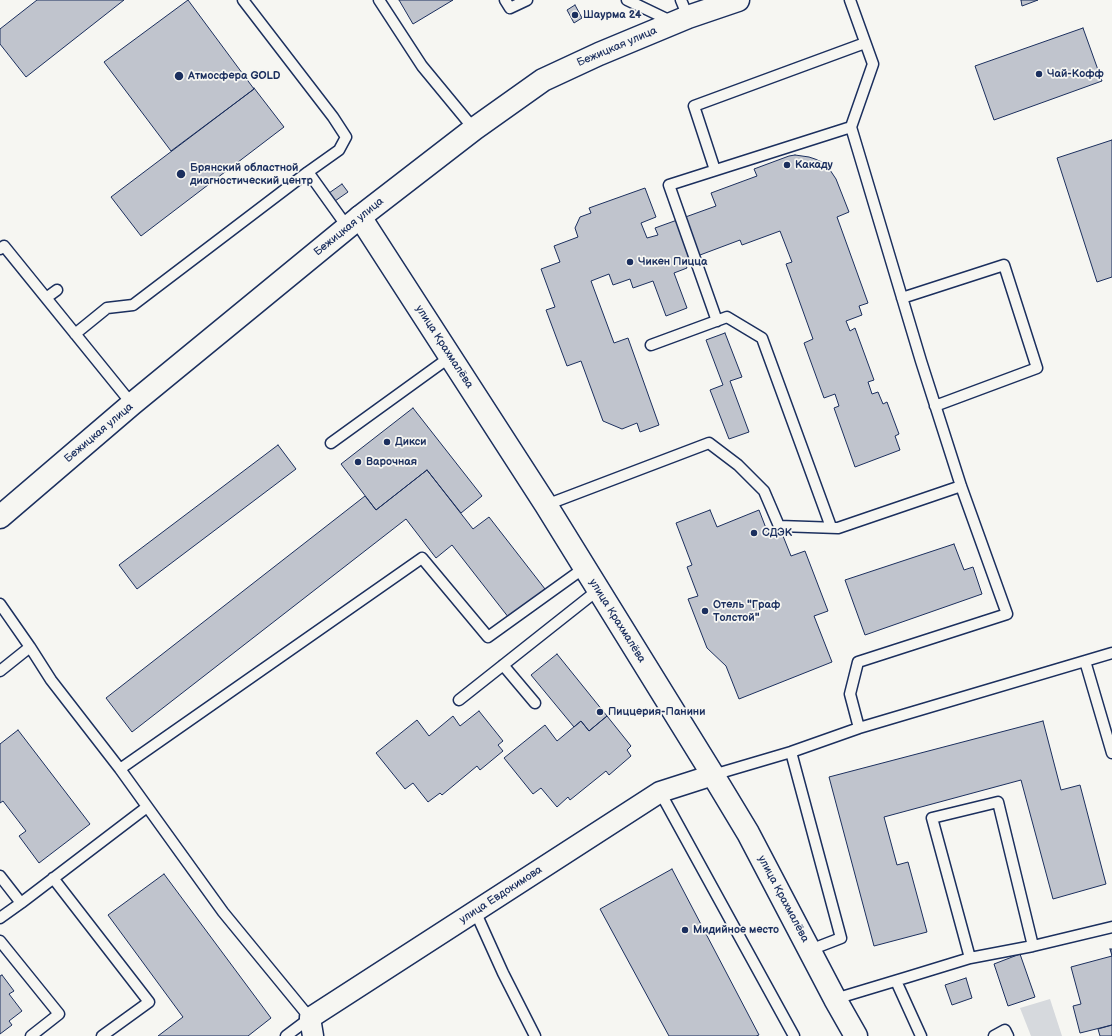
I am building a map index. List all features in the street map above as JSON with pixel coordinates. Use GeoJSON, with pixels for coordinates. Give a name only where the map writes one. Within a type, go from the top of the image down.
{"type":"FeatureCollection","features":[{"type":"Feature","properties":{"kind":"main road","name":"Бежицкая улица"},"geometry":{"type":"LineString","coordinates":[[0,517],[132,404],[316,252],[474,129],[543,80],[682,13],[738,0]]}},
{"type":"Feature","properties":{"kind":"main road","name":"улица Крахмалёва"},"geometry":{"type":"LineString","coordinates":[[354,222],[450,357],[546,505],[713,775],[748,834],[856,1036]]}},
{"type":"Feature","properties":{"kind":"street","name":"улица Евдокимова"},"geometry":{"type":"LineString","coordinates":[[312,1027],[475,911],[660,792],[713,775]]}},
{"type":"Feature","properties":{"kind":"lane"},"geometry":{"type":"LineString","coordinates":[[75,334],[107,308],[133,305],[339,150],[346,137],[333,117],[242,0]]}},
{"type":"Feature","properties":{"kind":"lane"},"geometry":{"type":"LineString","coordinates":[[379,0],[422,66],[474,129]]}},
{"type":"Feature","properties":{"kind":"lane"},"geometry":{"type":"LineString","coordinates":[[505,0],[510,8],[527,0]]}},
{"type":"Feature","properties":{"kind":"lane"},"geometry":{"type":"LineString","coordinates":[[627,0],[682,13]]}},
{"type":"Feature","properties":{"kind":"lane"},"geometry":{"type":"LineString","coordinates":[[850,0],[873,64],[851,127],[921,361],[961,486],[1007,614],[858,662],[850,694],[860,728]]}},
{"type":"Feature","properties":{"kind":"lane"},"geometry":{"type":"LineString","coordinates":[[715,170],[694,106],[865,43]]}},
{"type":"Feature","properties":{"kind":"lane"},"geometry":{"type":"LineString","coordinates":[[717,321],[669,185],[851,127]]}},
{"type":"Feature","properties":{"kind":"lane"},"geometry":{"type":"LineString","coordinates":[[308,172],[354,222]]}},
{"type":"Feature","properties":{"kind":"lane"},"geometry":{"type":"LineString","coordinates":[[1,245],[132,404]]}},
{"type":"Feature","properties":{"kind":"lane"},"geometry":{"type":"LineString","coordinates":[[902,298],[1004,265],[1037,368],[936,406]]}},
{"type":"Feature","properties":{"kind":"lane"},"geometry":{"type":"LineString","coordinates":[[46,298],[57,290]]}},
{"type":"Feature","properties":{"kind":"lane"},"geometry":{"type":"LineString","coordinates":[[651,345],[727,317],[762,338],[831,527]]}},
{"type":"Feature","properties":{"kind":"lane"},"geometry":{"type":"LineString","coordinates":[[331,443],[450,357]]}},
{"type":"Feature","properties":{"kind":"lane"},"geometry":{"type":"LineString","coordinates":[[546,505],[709,443],[738,465],[764,491],[779,526],[838,528],[961,486]]}},
{"type":"Feature","properties":{"kind":"lane"},"geometry":{"type":"LineString","coordinates":[[120,768],[422,558],[488,637],[584,568]]}},
{"type":"Feature","properties":{"kind":"lane"},"geometry":{"type":"LineString","coordinates":[[459,700],[598,590]]}},
{"type":"Feature","properties":{"kind":"lane"},"geometry":{"type":"LineString","coordinates":[[0,604],[51,680],[120,768],[222,912],[312,1027],[286,1036]]}},
{"type":"Feature","properties":{"kind":"lane"},"geometry":{"type":"LineString","coordinates":[[0,671],[30,648]]}},
{"type":"Feature","properties":{"kind":"lane"},"geometry":{"type":"LineString","coordinates":[[713,775],[791,752],[860,728],[1112,653]]}},
{"type":"Feature","properties":{"kind":"lane"},"geometry":{"type":"LineString","coordinates":[[1085,661],[1112,753]]}},
{"type":"Feature","properties":{"kind":"lane"},"geometry":{"type":"LineString","coordinates":[[503,665],[535,703]]}},
{"type":"Feature","properties":{"kind":"lane"},"geometry":{"type":"LineString","coordinates":[[791,752],[841,938],[810,950]]}},
{"type":"Feature","properties":{"kind":"lane"},"geometry":{"type":"LineString","coordinates":[[660,792],[794,1036]]}},
{"type":"Feature","properties":{"kind":"lane"},"geometry":{"type":"LineString","coordinates":[[970,958],[932,818],[998,802],[1033,946]]}},
{"type":"Feature","properties":{"kind":"lane"},"geometry":{"type":"LineString","coordinates":[[0,918],[147,807]]}},
{"type":"Feature","properties":{"kind":"lane"},"geometry":{"type":"LineString","coordinates":[[0,876],[21,903]]}},
{"type":"Feature","properties":{"kind":"lane"},"geometry":{"type":"LineString","coordinates":[[53,878],[149,1002],[102,1036]]}},
{"type":"Feature","properties":{"kind":"lane"},"geometry":{"type":"LineString","coordinates":[[475,911],[502,974],[535,1036]]}},
{"type":"Feature","properties":{"kind":"lane"},"geometry":{"type":"LineString","coordinates":[[835,999],[970,958],[1033,946],[1112,927]]}},
{"type":"Feature","properties":{"kind":"lane"},"geometry":{"type":"LineString","coordinates":[[0,941],[59,1014],[31,1036]]}},
{"type":"Feature","properties":{"kind":"lane"},"geometry":{"type":"LineString","coordinates":[[896,981],[921,1036]]}},
{"type":"Feature","properties":{"kind":"lane"},"geometry":{"type":"LineString","coordinates":[[994,1036],[1005,1030],[1008,1036]]}},
{"type":"Feature","properties":{"kind":"shaded area"},"geometry":{"type":"Polygon","coordinates":[[[1050,999],[1062,1036],[1031,1036],[1020,1008],[1050,999]]]}},
{"type":"Feature","properties":{"kind":"building"},"geometry":{"type":"Polygon","coordinates":[[[37,0],[124,0],[26,77],[0,44],[0,29],[37,0]]]}},
{"type":"Feature","properties":{"kind":"building","name":"Атмосфера GOLD"},"geometry":{"type":"Polygon","coordinates":[[[188,0],[254,89],[171,151],[104,62],[188,0]]]}},
{"type":"Feature","properties":{"kind":"building"},"geometry":{"type":"Polygon","coordinates":[[[399,0],[453,0],[413,24],[399,0]]]}},
{"type":"Feature","properties":{"kind":"building"},"geometry":{"type":"Polygon","coordinates":[[[1021,0],[1038,0],[1022,6],[1021,0]]]}},
{"type":"Feature","properties":{"kind":"building","name":"Шаурма 24"},"geometry":{"type":"Polygon","coordinates":[[[575,5],[582,18],[574,23],[567,10],[575,5]]]}},
{"type":"Feature","properties":{"kind":"building","name":"Чай-Кофф"},"geometry":{"type":"Polygon","coordinates":[[[1083,28],[1102,81],[994,120],[975,66],[1083,28]]]}},
{"type":"Feature","properties":{"kind":"building","name":"Брянский областной диагностический центр"},"geometry":{"type":"Polygon","coordinates":[[[254,88],[284,127],[141,236],[111,197],[254,88]]]}},
{"type":"Feature","properties":{"kind":"building"},"geometry":{"type":"Polygon","coordinates":[[[1112,140],[1112,277],[1097,282],[1057,158],[1112,140]]]}},
{"type":"Feature","properties":{"kind":"building"},"geometry":{"type":"Polygon","coordinates":[[[795,155],[815,159],[828,167],[836,179],[849,212],[837,217],[868,303],[859,306],[862,315],[846,321],[850,331],[855,328],[874,380],[868,382],[872,394],[878,392],[883,404],[887,402],[899,434],[895,436],[900,450],[855,467],[834,408],[839,406],[835,394],[824,398],[804,343],[813,339],[786,264],[792,262],[780,231],[742,245],[740,240],[684,261],[687,268],[674,273],[687,308],[666,316],[653,281],[633,288],[630,279],[613,285],[609,274],[591,281],[614,343],[628,338],[659,425],[640,432],[637,423],[622,429],[603,421],[581,361],[567,366],[546,310],[555,307],[541,269],[560,262],[554,246],[578,237],[575,228],[580,217],[591,213],[589,208],[645,188],[656,217],[641,223],[647,238],[658,235],[655,228],[716,206],[711,193],[757,176],[754,169],[795,155]]]}},
{"type":"Feature","properties":{"kind":"building"},"geometry":{"type":"Polygon","coordinates":[[[342,184],[348,192],[335,201],[329,193],[342,184]]]}},
{"type":"Feature","properties":{"kind":"building"},"geometry":{"type":"Polygon","coordinates":[[[725,333],[742,377],[730,381],[749,432],[729,439],[710,390],[723,385],[706,340],[725,333]]]}},
{"type":"Feature","properties":{"kind":"building"},"geometry":{"type":"Polygon","coordinates":[[[413,408],[482,496],[461,513],[427,470],[376,510],[341,464],[413,408]]]}},
{"type":"Feature","properties":{"kind":"building"},"geometry":{"type":"Polygon","coordinates":[[[278,445],[296,469],[137,589],[119,565],[278,445]]]}},
{"type":"Feature","properties":{"kind":"building"},"geometry":{"type":"Polygon","coordinates":[[[427,470],[473,529],[489,517],[545,589],[509,618],[452,545],[436,558],[406,519],[132,732],[106,698],[365,496],[376,510],[427,470]]]}},
{"type":"Feature","properties":{"kind":"building"},"geometry":{"type":"Polygon","coordinates":[[[710,510],[717,527],[759,510],[769,536],[781,531],[791,556],[805,551],[828,611],[814,616],[832,662],[739,699],[726,666],[707,648],[688,599],[698,596],[687,567],[692,565],[676,523],[710,510]]]}},
{"type":"Feature","properties":{"kind":"building"},"geometry":{"type":"Polygon","coordinates":[[[954,544],[964,570],[973,567],[982,594],[865,635],[845,580],[954,544]]]}},
{"type":"Feature","properties":{"kind":"building"},"geometry":{"type":"Polygon","coordinates":[[[557,654],[607,716],[589,731],[581,721],[574,727],[531,675],[557,654]]]}},
{"type":"Feature","properties":{"kind":"building"},"geometry":{"type":"Polygon","coordinates":[[[479,711],[503,741],[498,745],[503,751],[480,770],[477,766],[442,795],[440,793],[428,802],[413,783],[405,789],[376,753],[417,720],[429,736],[453,716],[460,726],[479,711]]]}},
{"type":"Feature","properties":{"kind":"building"},"geometry":{"type":"Polygon","coordinates":[[[607,716],[631,746],[627,750],[631,756],[609,775],[606,771],[570,800],[568,797],[557,807],[541,788],[533,794],[504,758],[545,725],[557,741],[581,721],[589,731],[607,716]]]}},
{"type":"Feature","properties":{"kind":"building"},"geometry":{"type":"Polygon","coordinates":[[[1043,721],[1061,790],[1080,785],[1106,884],[1053,899],[1021,780],[884,817],[897,865],[908,862],[927,932],[874,946],[829,777],[1043,721]]]}},
{"type":"Feature","properties":{"kind":"building"},"geometry":{"type":"Polygon","coordinates":[[[18,730],[90,824],[39,863],[19,836],[26,831],[3,801],[0,803],[0,744],[18,730]]]}},
{"type":"Feature","properties":{"kind":"building"},"geometry":{"type":"Polygon","coordinates":[[[672,869],[759,1035],[669,1036],[600,909],[672,869]]]}},
{"type":"Feature","properties":{"kind":"building"},"geometry":{"type":"Polygon","coordinates":[[[164,874],[271,1018],[248,1036],[158,1036],[183,1017],[108,915],[164,874]]]}},
{"type":"Feature","properties":{"kind":"building"},"geometry":{"type":"Polygon","coordinates":[[[1020,954],[1035,997],[1008,1006],[994,964],[1020,954]]]}},
{"type":"Feature","properties":{"kind":"building"},"geometry":{"type":"Polygon","coordinates":[[[1112,956],[1112,1025],[1080,1033],[1073,1006],[1081,1004],[1071,967],[1112,956]]]}},
{"type":"Feature","properties":{"kind":"building"},"geometry":{"type":"Polygon","coordinates":[[[2,975],[14,991],[9,994],[22,1011],[9,1021],[12,1025],[0,1034],[0,976],[2,975]]]}},
{"type":"Feature","properties":{"kind":"building"},"geometry":{"type":"Polygon","coordinates":[[[966,978],[972,998],[952,1005],[945,985],[966,978]]]}},
{"type":"Feature","properties":{"kind":"building"},"geometry":{"type":"Polygon","coordinates":[[[1112,1025],[1112,1036],[1100,1036],[1098,1029],[1112,1025]]]}},
{"type":"Feature","properties":{"kind":"place","name":"Шаурма 24"},"geometry":{"type":"Point","coordinates":[575,15]}},
{"type":"Feature","properties":{"kind":"place","name":"Чай-Кофф"},"geometry":{"type":"Point","coordinates":[1039,74]}},
{"type":"Feature","properties":{"kind":"place","name":"Атмосфера GOLD"},"geometry":{"type":"Point","coordinates":[179,76]}},
{"type":"Feature","properties":{"kind":"place","name":"Какаду"},"geometry":{"type":"Point","coordinates":[787,165]}},
{"type":"Feature","properties":{"kind":"place","name":"Брянский областной диагностический центр"},"geometry":{"type":"Point","coordinates":[181,174]}},
{"type":"Feature","properties":{"kind":"place","name":"Чикен Пицца"},"geometry":{"type":"Point","coordinates":[630,262]}},
{"type":"Feature","properties":{"kind":"place","name":"Дикси"},"geometry":{"type":"Point","coordinates":[387,442]}},
{"type":"Feature","properties":{"kind":"place","name":"Варочная"},"geometry":{"type":"Point","coordinates":[358,462]}},
{"type":"Feature","properties":{"kind":"place","name":"СДЭК"},"geometry":{"type":"Point","coordinates":[754,533]}},
{"type":"Feature","properties":{"kind":"place","name":"Отель \"Граф Толстой\""},"geometry":{"type":"Point","coordinates":[705,611]}},
{"type":"Feature","properties":{"kind":"place","name":"Пиццерия-Панини"},"geometry":{"type":"Point","coordinates":[600,712]}},
{"type":"Feature","properties":{"kind":"place","name":"Мидийное место"},"geometry":{"type":"Point","coordinates":[685,930]}}]}
